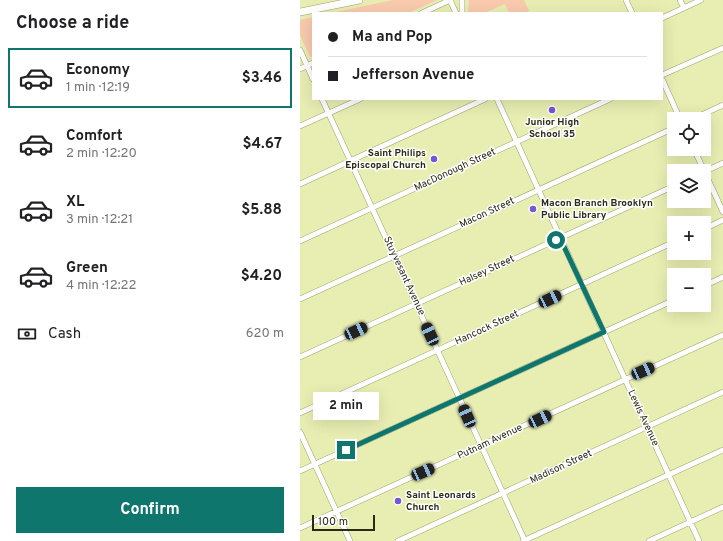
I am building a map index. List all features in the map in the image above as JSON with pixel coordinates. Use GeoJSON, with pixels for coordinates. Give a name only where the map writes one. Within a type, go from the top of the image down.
{"type":"FeatureCollection","features":[{"type":"Feature","properties":{"kind":"main road"},"geometry":{"type":"LineString","coordinates":[[300,12],[360,0]]}},
{"type":"Feature","properties":{"kind":"street"},"geometry":{"type":"LineString","coordinates":[[424,12],[450,0],[456,12]]}},
{"type":"Feature","properties":{"kind":"street"},"geometry":{"type":"LineString","coordinates":[[462,0],[462,12]]}},
{"type":"Feature","properties":{"kind":"street"},"geometry":{"type":"LineString","coordinates":[[626,0],[632,12]]}},
{"type":"Feature","properties":{"kind":"street"},"geometry":{"type":"LineString","coordinates":[[680,0],[684,8]]}},
{"type":"Feature","properties":{"kind":"street"},"geometry":{"type":"LineString","coordinates":[[663,18],[701,0]]}},
{"type":"Feature","properties":{"kind":"street"},"geometry":{"type":"LineString","coordinates":[[663,75],[723,48]]}},
{"type":"Feature","properties":{"kind":"street"},"geometry":{"type":"LineString","coordinates":[[300,50],[312,77]]}},
{"type":"Feature","properties":{"kind":"street"},"geometry":{"type":"LineString","coordinates":[[300,69],[312,64]]}},
{"type":"Feature","properties":{"kind":"street"},"geometry":{"type":"LineString","coordinates":[[663,81],[677,112]]}},
{"type":"Feature","properties":{"kind":"street","name":"Stuyvesant Avenue"},"geometry":{"type":"LineString","coordinates":[[322,100],[524,541]]}},
{"type":"Feature","properties":{"kind":"street"},"geometry":{"type":"LineString","coordinates":[[300,126],[358,100]]}},
{"type":"Feature","properties":{"kind":"street"},"geometry":{"type":"LineString","coordinates":[[300,184],[483,100]]}},
{"type":"Feature","properties":{"kind":"street","name":"Lewis Avenue"},"geometry":{"type":"LineString","coordinates":[[497,100],[699,541]]}},
{"type":"Feature","properties":{"kind":"street","name":"MacDonough Street"},"geometry":{"type":"LineString","coordinates":[[300,241],[608,100]]}},
{"type":"Feature","properties":{"kind":"street"},"geometry":{"type":"LineString","coordinates":[[708,112],[723,105]]}},
{"type":"Feature","properties":{"kind":"street","name":"Macon Street"},"geometry":{"type":"LineString","coordinates":[[300,299],[667,131]]}},
{"type":"Feature","properties":{"kind":"street"},"geometry":{"type":"LineString","coordinates":[[711,169],[723,163]]}},
{"type":"Feature","properties":{"kind":"street"},"geometry":{"type":"LineString","coordinates":[[711,187],[723,212]]}},
{"type":"Feature","properties":{"kind":"street","name":"Halsey Street"},"geometry":{"type":"LineString","coordinates":[[300,357],[667,189]]}},
{"type":"Feature","properties":{"kind":"street"},"geometry":{"type":"LineString","coordinates":[[711,226],[723,220]]}},
{"type":"Feature","properties":{"kind":"street","name":"Hancock Street"},"geometry":{"type":"LineString","coordinates":[[300,413],[667,245]]}},
{"type":"Feature","properties":{"kind":"street"},"geometry":{"type":"LineString","coordinates":[[711,283],[723,278]]}},
{"type":"Feature","properties":{"kind":"street"},"geometry":{"type":"LineString","coordinates":[[300,471],[667,303]]}},
{"type":"Feature","properties":{"kind":"street","name":"Putnam Avenue"},"geometry":{"type":"LineString","coordinates":[[300,528],[723,335]]}},
{"type":"Feature","properties":{"kind":"street","name":"Madison Street"},"geometry":{"type":"LineString","coordinates":[[398,541],[723,392]]}},
{"type":"Feature","properties":{"kind":"street"},"geometry":{"type":"LineString","coordinates":[[300,432],[350,541]]}},
{"type":"Feature","properties":{"kind":"street"},"geometry":{"type":"LineString","coordinates":[[524,541],[723,450]]}},
{"type":"Feature","properties":{"kind":"street"},"geometry":{"type":"LineString","coordinates":[[649,541],[723,507]]}},
{"type":"Feature","properties":{"kind":"shaded area"},"geometry":{"type":"Polygon","coordinates":[[[393,0],[437,0],[410,12],[336,12],[393,0]]]}},
{"type":"Feature","properties":{"kind":"shaded area"},"geometry":{"type":"Polygon","coordinates":[[[469,0],[524,0],[529,11],[509,12],[505,4],[486,12],[468,12],[469,0]]]}},
{"type":"Feature","properties":{"kind":"shaded area"},"geometry":{"type":"Polygon","coordinates":[[[312,17],[312,56],[310,57],[300,35],[300,20],[312,17]]]}},
{"type":"Feature","properties":{"kind":"place","name":"Junior High School 35"},"geometry":{"type":"Point","coordinates":[552,110]}},
{"type":"Feature","properties":{"kind":"place","name":"Saint Philips Episcopal Church"},"geometry":{"type":"Point","coordinates":[434,159]}},
{"type":"Feature","properties":{"kind":"place","name":"Macon Branch Brooklyn Public Library"},"geometry":{"type":"Point","coordinates":[533,209]}},
{"type":"Feature","properties":{"kind":"place","name":"Saint Leonards Church"},"geometry":{"type":"Point","coordinates":[398,501]}},
{"type":"Feature","properties":{"kind":"route"},"geometry":{"type":"LineString","coordinates":[[346,450],[604,332],[560,238],[556,240]]}}]}
